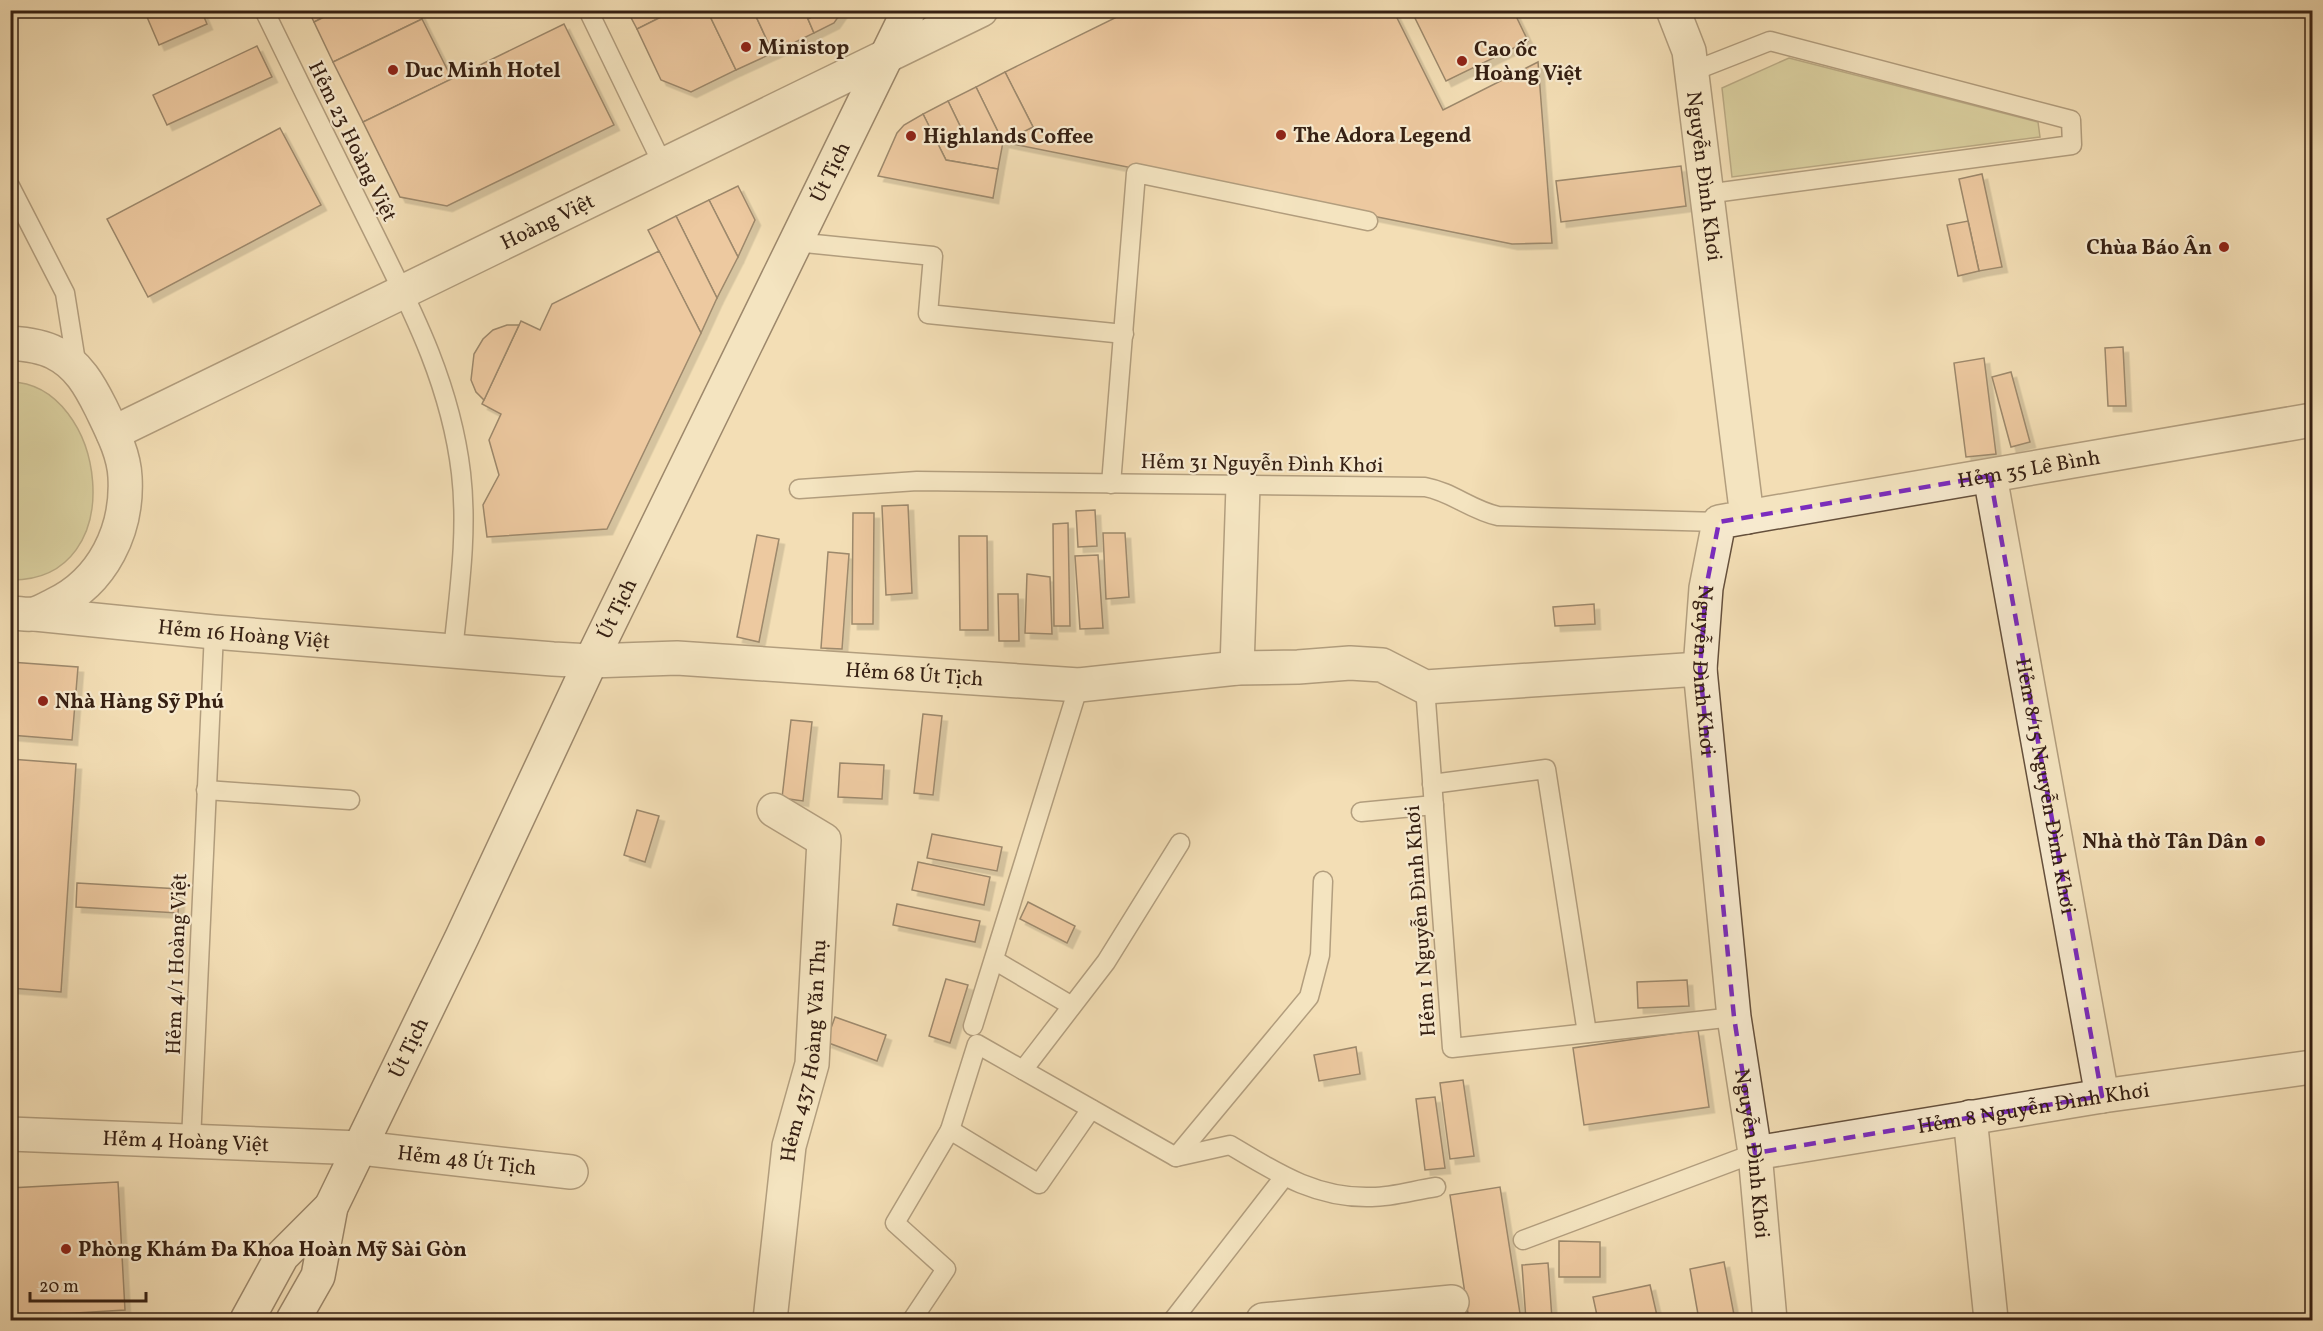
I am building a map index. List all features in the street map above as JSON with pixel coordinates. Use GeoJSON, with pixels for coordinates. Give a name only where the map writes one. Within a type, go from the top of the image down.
{"type":"FeatureCollection","features":[{"type":"Feature","properties":{"kind":"street","name":"Hoàng Việt"},"geometry":{"type":"LineString","coordinates":[[113,433],[981,10]]}},
{"type":"Feature","properties":{"kind":"street","name":"Nguyễn Đình Khơi"},"geometry":{"type":"LineString","coordinates":[[1673,10],[1689,51],[1707,194],[1733,520],[1706,588],[1700,669],[1734,1017],[1755,1152],[1770,1320]]}},
{"type":"Feature","properties":{"kind":"street","name":"Út Tịch"},"geometry":{"type":"LineString","coordinates":[[293,1320],[318,1276],[331,1207],[362,1148],[591,661],[906,13]]}},
{"type":"Feature","properties":{"kind":"street"},"geometry":{"type":"LineString","coordinates":[[10,343],[55,352],[77,368],[96,398],[113,433],[125,477],[123,510],[115,544],[101,568],[86,584],[65,600],[23,614]]}},
{"type":"Feature","properties":{"kind":"street","name":"Hẻm 35 Lê Bình"},"geometry":{"type":"LineString","coordinates":[[1733,520],[2313,420]]}},
{"type":"Feature","properties":{"kind":"street","name":"Hẻm 8/15 Nguyễn Đình Khơi"},"geometry":{"type":"LineString","coordinates":[[1990,476],[2102,1096]]}},
{"type":"Feature","properties":{"kind":"street"},"geometry":{"type":"LineString","coordinates":[[1238,668],[1244,486]]}},
{"type":"Feature","properties":{"kind":"street","name":"Hẻm 16 Hoàng Việt"},"geometry":{"type":"LineString","coordinates":[[23,614],[214,632],[591,661]]}},
{"type":"Feature","properties":{"kind":"street","name":"Hẻm 68 Út Tịch"},"geometry":{"type":"LineString","coordinates":[[591,661],[677,658],[1079,685],[1238,668],[1350,663],[1382,665],[1425,687]]}},
{"type":"Feature","properties":{"kind":"street"},"geometry":{"type":"LineString","coordinates":[[1425,687],[1700,669]]}},
{"type":"Feature","properties":{"kind":"street","name":"Hẻm 437 Hoàng Văn Thụ"},"geometry":{"type":"LineString","coordinates":[[770,1320],[789,1146],[812,1064],[824,840],[774,810]]}},
{"type":"Feature","properties":{"kind":"street","name":"Hẻm 8 Nguyễn Đình Khơi"},"geometry":{"type":"LineString","coordinates":[[1755,1152],[2102,1096],[2313,1067]]}},
{"type":"Feature","properties":{"kind":"street"},"geometry":{"type":"LineString","coordinates":[[1970,1117],[1991,1319]]}},
{"type":"Feature","properties":{"kind":"street","name":"Hẻm 4 Hoàng Việt"},"geometry":{"type":"LineString","coordinates":[[10,1134],[362,1148]]}},
{"type":"Feature","properties":{"kind":"street","name":"Hẻm 48 Út Tịch"},"geometry":{"type":"LineString","coordinates":[[362,1148],[571,1172]]}},
{"type":"Feature","properties":{"kind":"street","name":"Út Tịch"},"geometry":{"type":"LineString","coordinates":[[246,1320],[282,1256],[331,1207]]}},
{"type":"Feature","properties":{"kind":"street"},"geometry":{"type":"LineString","coordinates":[[1263,1320],[1452,1302]]}},
{"type":"Feature","properties":{"kind":"lane","name":"Hẻm 23 Hoàng Việt"},"geometry":{"type":"LineString","coordinates":[[264,10],[403,292]]}},
{"type":"Feature","properties":{"kind":"lane"},"geometry":{"type":"LineString","coordinates":[[588,10],[663,165]]}},
{"type":"Feature","properties":{"kind":"lane"},"geometry":{"type":"LineString","coordinates":[[1691,72],[1770,41],[2071,120],[2072,145],[1707,194]]}},
{"type":"Feature","properties":{"kind":"lane"},"geometry":{"type":"LineString","coordinates":[[1111,484],[1136,173],[1368,221]]}},
{"type":"Feature","properties":{"kind":"lane"},"geometry":{"type":"LineString","coordinates":[[10,186],[65,293],[77,368]]}},
{"type":"Feature","properties":{"kind":"lane"},"geometry":{"type":"LineString","coordinates":[[795,242],[933,256],[928,315],[1124,334]]}},
{"type":"Feature","properties":{"kind":"lane"},"geometry":{"type":"LineString","coordinates":[[403,292],[425,337],[448,401],[462,475],[464,519],[462,564],[453,651]]}},
{"type":"Feature","properties":{"kind":"lane","name":"Hẻm 31 Nguyễn Đình Khơi"},"geometry":{"type":"LineString","coordinates":[[799,489],[918,481],[1425,487],[1449,494],[1477,510],[1498,516],[1733,520]]}},
{"type":"Feature","properties":{"kind":"lane","name":"Hẻm 4/1 Hoàng Việt"},"geometry":{"type":"LineString","coordinates":[[191,1141],[214,632]]}},
{"type":"Feature","properties":{"kind":"lane"},"geometry":{"type":"LineString","coordinates":[[912,1320],[946,1269],[895,1223],[950,1131],[994,960],[1079,685]]}},
{"type":"Feature","properties":{"kind":"lane","name":"Hẻm 1 Nguyễn Đình Khơi"},"geometry":{"type":"LineString","coordinates":[[1425,687],[1452,1048],[1734,1017]]}},
{"type":"Feature","properties":{"kind":"lane"},"geometry":{"type":"LineString","coordinates":[[1432,784],[1546,769],[1587,1033]]}},
{"type":"Feature","properties":{"kind":"lane"},"geometry":{"type":"LineString","coordinates":[[206,789],[350,800]]}},
{"type":"Feature","properties":{"kind":"lane"},"geometry":{"type":"LineString","coordinates":[[1361,812],[1434,805]]}},
{"type":"Feature","properties":{"kind":"lane"},"geometry":{"type":"LineString","coordinates":[[1023,1070],[1106,962],[1180,843]]}},
{"type":"Feature","properties":{"kind":"lane"},"geometry":{"type":"LineString","coordinates":[[1176,1157],[1309,998],[1320,955],[1323,881]]}},
{"type":"Feature","properties":{"kind":"lane"},"geometry":{"type":"LineString","coordinates":[[994,960],[1072,1006]]}},
{"type":"Feature","properties":{"kind":"lane"},"geometry":{"type":"LineString","coordinates":[[975,1035],[1023,1070],[1176,1157],[1230,1145],[1284,1177],[1327,1194],[1372,1197],[1436,1187]]}},
{"type":"Feature","properties":{"kind":"lane"},"geometry":{"type":"LineString","coordinates":[[950,1131],[1039,1184],[1090,1109]]}},
{"type":"Feature","properties":{"kind":"lane"},"geometry":{"type":"LineString","coordinates":[[1524,1240],[1755,1152]]}},
{"type":"Feature","properties":{"kind":"lane"},"geometry":{"type":"LineString","coordinates":[[1173,1320],[1284,1177]]}},
{"type":"Feature","properties":{"kind":"highlighted area"},"geometry":{"type":"Polygon","coordinates":[[[1990,476],[2102,1096],[1755,1153],[1734,1017],[1700,669],[1706,588],[1719,522],[1990,476]]]}},
{"type":"Feature","properties":{"kind":"green space"},"geometry":{"type":"Polygon","coordinates":[[[1789,58],[2038,122],[2040,137],[1732,177],[1722,88],[1789,58]]]}},
{"type":"Feature","properties":{"kind":"green space"},"geometry":{"type":"Polygon","coordinates":[[[10,382],[43,391],[68,414],[85,445],[93,482],[90,518],[76,550],[50,572],[11,580],[10,382]]]}},
{"type":"Feature","properties":{"kind":"building"},"geometry":{"type":"Polygon","coordinates":[[[144,10],[201,10],[207,24],[159,45],[144,10]]]}},
{"type":"Feature","properties":{"kind":"building"},"geometry":{"type":"Polygon","coordinates":[[[308,10],[338,10],[314,22],[308,10]]]}},
{"type":"Feature","properties":{"kind":"building"},"geometry":{"type":"Polygon","coordinates":[[[338,10],[418,10],[422,19],[333,62],[314,22],[338,10]]]}},
{"type":"Feature","properties":{"kind":"building"},"geometry":{"type":"Polygon","coordinates":[[[627,10],[675,10],[637,29],[627,10]]]}},
{"type":"Feature","properties":{"kind":"building"},"geometry":{"type":"Polygon","coordinates":[[[675,10],[707,10],[736,70],[691,92],[661,80],[637,29],[675,10]]]}},
{"type":"Feature","properties":{"kind":"building"},"geometry":{"type":"Polygon","coordinates":[[[707,10],[753,10],[773,53],[736,70],[707,10]]]}},
{"type":"Feature","properties":{"kind":"building"},"geometry":{"type":"Polygon","coordinates":[[[753,10],[804,10],[814,33],[773,53],[753,10]]]}},
{"type":"Feature","properties":{"kind":"building"},"geometry":{"type":"Polygon","coordinates":[[[804,10],[825,10],[808,19],[804,10]]]}},
{"type":"Feature","properties":{"kind":"building"},"geometry":{"type":"Polygon","coordinates":[[[825,10],[843,10],[834,23],[814,33],[808,19],[825,10]]]}},
{"type":"Feature","properties":{"kind":"building","name":"The Adora Legend"},"geometry":{"type":"Polygon","coordinates":[[[1131,10],[1393,10],[1443,110],[1538,62],[1552,243],[1512,244],[1003,142],[1033,127],[1005,72],[1131,10]]]}},
{"type":"Feature","properties":{"kind":"building","name":"Cao ốc Hoàng Việt"},"geometry":{"type":"Polygon","coordinates":[[[1411,10],[1513,10],[1528,41],[1446,81],[1411,10]]]}},
{"type":"Feature","properties":{"kind":"building","name":"Duc Minh Hotel"},"geometry":{"type":"Polygon","coordinates":[[[422,19],[452,79],[363,122],[333,62],[422,19]]]}},
{"type":"Feature","properties":{"kind":"building"},"geometry":{"type":"Polygon","coordinates":[[[564,24],[614,125],[447,206],[400,197],[363,122],[564,24]]]}},
{"type":"Feature","properties":{"kind":"building"},"geometry":{"type":"Polygon","coordinates":[[[257,46],[272,77],[167,125],[153,95],[257,46]]]}},
{"type":"Feature","properties":{"kind":"building"},"geometry":{"type":"Polygon","coordinates":[[[1005,72],[1033,127],[1003,142],[976,87],[1005,72]]]}},
{"type":"Feature","properties":{"kind":"building"},"geometry":{"type":"Polygon","coordinates":[[[976,87],[1003,142],[964,134],[948,101],[976,87]]]}},
{"type":"Feature","properties":{"kind":"building"},"geometry":{"type":"Polygon","coordinates":[[[948,101],[964,134],[1003,142],[998,169],[946,160],[923,114],[948,101]]]}},
{"type":"Feature","properties":{"kind":"building"},"geometry":{"type":"Polygon","coordinates":[[[923,114],[946,160],[998,169],[993,198],[878,176],[897,133],[904,125],[923,114]]]}},
{"type":"Feature","properties":{"kind":"building"},"geometry":{"type":"Polygon","coordinates":[[[280,128],[321,205],[148,297],[107,219],[280,128]]]}},
{"type":"Feature","properties":{"kind":"building"},"geometry":{"type":"Polygon","coordinates":[[[1681,166],[1686,206],[1561,222],[1556,181],[1681,166]]]}},
{"type":"Feature","properties":{"kind":"building"},"geometry":{"type":"Polygon","coordinates":[[[1982,174],[2002,267],[1979,271],[1959,179],[1982,174]]]}},
{"type":"Feature","properties":{"kind":"building"},"geometry":{"type":"Polygon","coordinates":[[[738,186],[755,220],[738,257],[709,200],[738,186]]]}},
{"type":"Feature","properties":{"kind":"building"},"geometry":{"type":"Polygon","coordinates":[[[709,200],[738,257],[717,298],[676,216],[709,200]]]}},
{"type":"Feature","properties":{"kind":"building"},"geometry":{"type":"Polygon","coordinates":[[[676,216],[717,298],[701,333],[648,230],[676,216]]]}},
{"type":"Feature","properties":{"kind":"building"},"geometry":{"type":"Polygon","coordinates":[[[1968,221],[1979,271],[1958,276],[1947,225],[1968,221]]]}},
{"type":"Feature","properties":{"kind":"building"},"geometry":{"type":"Polygon","coordinates":[[[659,251],[701,333],[607,529],[487,537],[483,505],[499,475],[489,440],[501,414],[482,404],[521,321],[540,330],[552,304],[659,251]]]}},
{"type":"Feature","properties":{"kind":"building"},"geometry":{"type":"Polygon","coordinates":[[[507,325],[519,325],[484,400],[476,392],[471,380],[474,354],[483,339],[493,330],[507,325]]]}},
{"type":"Feature","properties":{"kind":"building"},"geometry":{"type":"Polygon","coordinates":[[[2123,347],[2126,406],[2108,406],[2105,348],[2123,347]]]}},
{"type":"Feature","properties":{"kind":"building"},"geometry":{"type":"Polygon","coordinates":[[[1984,358],[1996,454],[1966,457],[1954,363],[1984,358]]]}},
{"type":"Feature","properties":{"kind":"building"},"geometry":{"type":"Polygon","coordinates":[[[2011,372],[2030,442],[2011,447],[1992,377],[2011,372]]]}},
{"type":"Feature","properties":{"kind":"building"},"geometry":{"type":"Polygon","coordinates":[[[908,505],[912,593],[886,595],[882,506],[908,505]]]}},
{"type":"Feature","properties":{"kind":"building"},"geometry":{"type":"Polygon","coordinates":[[[1095,510],[1097,546],[1078,547],[1076,511],[1095,510]]]}},
{"type":"Feature","properties":{"kind":"building"},"geometry":{"type":"Polygon","coordinates":[[[853,513],[874,513],[873,624],[852,624],[853,513]]]}},
{"type":"Feature","properties":{"kind":"building"},"geometry":{"type":"Polygon","coordinates":[[[1068,523],[1070,626],[1054,626],[1053,524],[1068,523]]]}},
{"type":"Feature","properties":{"kind":"building"},"geometry":{"type":"Polygon","coordinates":[[[1103,533],[1125,533],[1129,597],[1106,599],[1103,533]]]}},
{"type":"Feature","properties":{"kind":"building"},"geometry":{"type":"Polygon","coordinates":[[[757,535],[779,539],[759,642],[737,637],[757,535]]]}},
{"type":"Feature","properties":{"kind":"building"},"geometry":{"type":"Polygon","coordinates":[[[959,536],[987,536],[988,630],[960,630],[959,536]]]}},
{"type":"Feature","properties":{"kind":"building"},"geometry":{"type":"Polygon","coordinates":[[[828,552],[849,554],[842,649],[821,648],[828,552]]]}},
{"type":"Feature","properties":{"kind":"building"},"geometry":{"type":"Polygon","coordinates":[[[1098,555],[1103,628],[1080,629],[1075,556],[1098,555]]]}},
{"type":"Feature","properties":{"kind":"building"},"geometry":{"type":"Polygon","coordinates":[[[1027,574],[1050,577],[1052,634],[1025,633],[1027,574]]]}},
{"type":"Feature","properties":{"kind":"building"},"geometry":{"type":"Polygon","coordinates":[[[998,594],[1018,594],[1019,641],[999,641],[998,594]]]}},
{"type":"Feature","properties":{"kind":"building"},"geometry":{"type":"Polygon","coordinates":[[[1594,604],[1595,624],[1555,626],[1553,607],[1594,604]]]}},
{"type":"Feature","properties":{"kind":"building","name":"Nhà Hàng Sỹ Phú"},"geometry":{"type":"Polygon","coordinates":[[[10,662],[78,667],[72,740],[10,735],[10,662]]]}},
{"type":"Feature","properties":{"kind":"building"},"geometry":{"type":"Polygon","coordinates":[[[923,714],[942,716],[933,795],[914,793],[923,714]]]}},
{"type":"Feature","properties":{"kind":"building"},"geometry":{"type":"Polygon","coordinates":[[[791,720],[812,722],[803,801],[782,798],[791,720]]]}},
{"type":"Feature","properties":{"kind":"building"},"geometry":{"type":"Polygon","coordinates":[[[10,759],[76,764],[61,992],[10,988],[10,759]]]}},
{"type":"Feature","properties":{"kind":"building"},"geometry":{"type":"Polygon","coordinates":[[[840,763],[884,765],[882,799],[838,797],[840,763]]]}},
{"type":"Feature","properties":{"kind":"building"},"geometry":{"type":"Polygon","coordinates":[[[637,810],[659,816],[645,862],[624,855],[637,810]]]}},
{"type":"Feature","properties":{"kind":"building"},"geometry":{"type":"Polygon","coordinates":[[[932,834],[1002,847],[997,871],[927,858],[932,834]]]}},
{"type":"Feature","properties":{"kind":"building"},"geometry":{"type":"Polygon","coordinates":[[[918,862],[990,877],[984,905],[912,890],[918,862]]]}},
{"type":"Feature","properties":{"kind":"building"},"geometry":{"type":"Polygon","coordinates":[[[77,883],[180,889],[178,913],[76,907],[77,883]]]}},
{"type":"Feature","properties":{"kind":"building"},"geometry":{"type":"Polygon","coordinates":[[[1028,902],[1075,926],[1067,943],[1020,919],[1028,902]]]}},
{"type":"Feature","properties":{"kind":"building"},"geometry":{"type":"Polygon","coordinates":[[[897,904],[980,921],[975,942],[893,925],[897,904]]]}},
{"type":"Feature","properties":{"kind":"building"},"geometry":{"type":"Polygon","coordinates":[[[946,979],[968,985],[950,1043],[929,1036],[946,979]]]}},
{"type":"Feature","properties":{"kind":"building"},"geometry":{"type":"Polygon","coordinates":[[[1687,980],[1689,1006],[1638,1008],[1637,982],[1687,980]]]}},
{"type":"Feature","properties":{"kind":"building"},"geometry":{"type":"Polygon","coordinates":[[[835,1017],[886,1035],[877,1061],[826,1042],[835,1017]]]}},
{"type":"Feature","properties":{"kind":"building"},"geometry":{"type":"Polygon","coordinates":[[[1698,1030],[1709,1107],[1584,1125],[1573,1048],[1698,1030]]]}},
{"type":"Feature","properties":{"kind":"building"},"geometry":{"type":"Polygon","coordinates":[[[1356,1047],[1360,1074],[1319,1081],[1314,1055],[1356,1047]]]}},
{"type":"Feature","properties":{"kind":"building"},"geometry":{"type":"Polygon","coordinates":[[[1463,1080],[1474,1156],[1450,1159],[1440,1083],[1463,1080]]]}},
{"type":"Feature","properties":{"kind":"building"},"geometry":{"type":"Polygon","coordinates":[[[1435,1097],[1445,1168],[1425,1170],[1416,1099],[1435,1097]]]}},
{"type":"Feature","properties":{"kind":"building","name":"Phòng Khám Đa Khoa Hoàn Mỹ Sài Gòn"},"geometry":{"type":"Polygon","coordinates":[[[118,1182],[125,1310],[10,1317],[10,1188],[118,1182]]]}},
{"type":"Feature","properties":{"kind":"building"},"geometry":{"type":"Polygon","coordinates":[[[1500,1187],[1521,1320],[1469,1320],[1450,1195],[1500,1187]]]}},
{"type":"Feature","properties":{"kind":"building"},"geometry":{"type":"Polygon","coordinates":[[[1559,1241],[1600,1242],[1600,1277],[1559,1277],[1559,1241]]]}},
{"type":"Feature","properties":{"kind":"building"},"geometry":{"type":"Polygon","coordinates":[[[1724,1262],[1735,1320],[1699,1320],[1690,1269],[1724,1262]]]}},
{"type":"Feature","properties":{"kind":"building"},"geometry":{"type":"Polygon","coordinates":[[[1548,1263],[1552,1319],[1526,1320],[1522,1265],[1548,1263]]]}},
{"type":"Feature","properties":{"kind":"building"},"geometry":{"type":"Polygon","coordinates":[[[1650,1285],[1658,1320],[1598,1320],[1593,1297],[1650,1285]]]}},
{"type":"Feature","properties":{"kind":"place","name":"Ministop"},"geometry":{"type":"Point","coordinates":[746,47]}},
{"type":"Feature","properties":{"kind":"place","name":"Cao ốc Hoàng Việt"},"geometry":{"type":"Point","coordinates":[1462,61]}},
{"type":"Feature","properties":{"kind":"place","name":"Duc Minh Hotel"},"geometry":{"type":"Point","coordinates":[393,70]}},
{"type":"Feature","properties":{"kind":"place","name":"The Adora Legend"},"geometry":{"type":"Point","coordinates":[1281,135]}},
{"type":"Feature","properties":{"kind":"place","name":"Highlands Coffee"},"geometry":{"type":"Point","coordinates":[911,136]}},
{"type":"Feature","properties":{"kind":"place","name":"Chùa Báo Ân"},"geometry":{"type":"Point","coordinates":[2224,247]}},
{"type":"Feature","properties":{"kind":"place","name":"Nhà Hàng Sỹ Phú"},"geometry":{"type":"Point","coordinates":[43,701]}},
{"type":"Feature","properties":{"kind":"place","name":"Nhà thờ Tân Dân"},"geometry":{"type":"Point","coordinates":[2260,841]}},
{"type":"Feature","properties":{"kind":"place","name":"Phòng Khám Đa Khoa Hoàn Mỹ Sài Gòn"},"geometry":{"type":"Point","coordinates":[66,1249]}}]}
